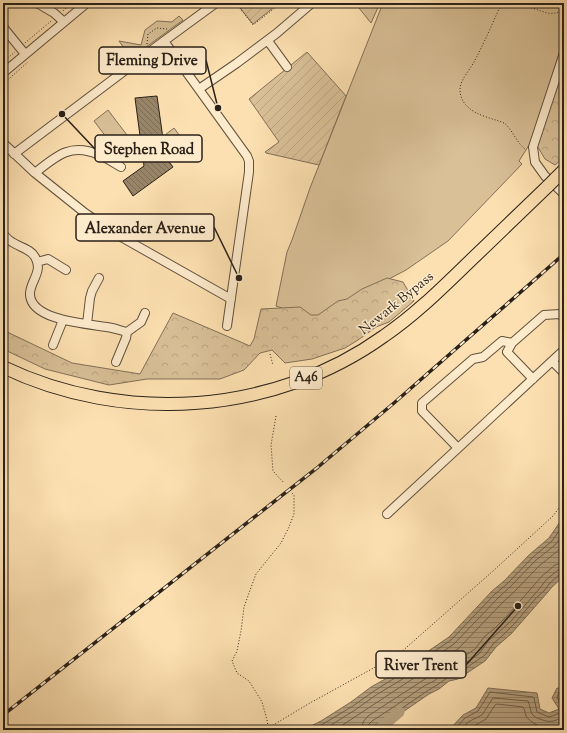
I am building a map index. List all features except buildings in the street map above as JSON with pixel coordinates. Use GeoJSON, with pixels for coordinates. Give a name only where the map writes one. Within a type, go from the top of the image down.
{"type":"FeatureCollection","features":[{"type":"Feature","properties":{"kind":"highway","name":"Newark Bypass"},"geometry":{"type":"LineString","coordinates":[[3,367],[52,387],[108,400],[133,403],[184,404],[222,401],[280,388],[298,382],[326,370],[384,337],[450,281],[564,170]]}},
{"type":"Feature","properties":{"kind":"street"},"geometry":{"type":"LineString","coordinates":[[37,3],[54,13],[64,22]]}},
{"type":"Feature","properties":{"kind":"street"},"geometry":{"type":"LineString","coordinates":[[3,73],[23,51],[64,22],[87,3]]}},
{"type":"Feature","properties":{"kind":"street"},"geometry":{"type":"LineString","coordinates":[[14,154],[216,3]]}},
{"type":"Feature","properties":{"kind":"street"},"geometry":{"type":"LineString","coordinates":[[199,89],[237,64],[278,33],[312,3]]}},
{"type":"Feature","properties":{"kind":"street"},"geometry":{"type":"LineString","coordinates":[[3,27],[23,51]]}},
{"type":"Feature","properties":{"kind":"street"},"geometry":{"type":"LineString","coordinates":[[268,40],[288,67]]}},
{"type":"Feature","properties":{"kind":"street"},"geometry":{"type":"LineString","coordinates":[[164,41],[247,156],[249,161],[249,172],[227,326]]}},
{"type":"Feature","properties":{"kind":"street"},"geometry":{"type":"LineString","coordinates":[[564,53],[533,147],[535,162],[545,176],[564,194]]}},
{"type":"Feature","properties":{"kind":"street"},"geometry":{"type":"LineString","coordinates":[[3,143],[35,173],[85,213],[123,238],[231,300]]}},
{"type":"Feature","properties":{"kind":"street"},"geometry":{"type":"LineString","coordinates":[[35,173],[58,155],[64,152],[79,150],[94,153],[121,167]]}},
{"type":"Feature","properties":{"kind":"street"},"geometry":{"type":"LineString","coordinates":[[3,234],[12,242],[34,254],[38,269],[30,292],[33,304],[39,310],[63,320],[112,328],[126,332],[141,322],[145,313]]}},
{"type":"Feature","properties":{"kind":"street"},"geometry":{"type":"LineString","coordinates":[[37,262],[48,259],[66,270]]}},
{"type":"Feature","properties":{"kind":"street"},"geometry":{"type":"LineString","coordinates":[[87,324],[90,298],[99,278]]}},
{"type":"Feature","properties":{"kind":"street"},"geometry":{"type":"LineString","coordinates":[[533,379],[507,352],[512,343],[544,315],[560,314],[564,318]]}},
{"type":"Feature","properties":{"kind":"street"},"geometry":{"type":"LineString","coordinates":[[53,345],[63,320]]}},
{"type":"Feature","properties":{"kind":"street"},"geometry":{"type":"LineString","coordinates":[[116,362],[126,338],[126,332]]}},
{"type":"Feature","properties":{"kind":"street"},"geometry":{"type":"LineString","coordinates":[[458,448],[422,411],[422,403],[473,359],[483,357],[502,341],[512,343]]}},
{"type":"Feature","properties":{"kind":"street"},"geometry":{"type":"LineString","coordinates":[[387,514],[564,350]]}},
{"type":"Feature","properties":{"kind":"street"},"geometry":{"type":"LineString","coordinates":[[552,361],[564,373]]}},
{"type":"Feature","properties":{"kind":"path"},"geometry":{"type":"LineString","coordinates":[[3,62],[23,51],[71,3]]}},
{"type":"Feature","properties":{"kind":"path"},"geometry":{"type":"LineString","coordinates":[[236,3],[253,25],[280,3]]}},
{"type":"Feature","properties":{"kind":"path"},"geometry":{"type":"LineString","coordinates":[[504,3],[499,9],[474,63],[461,85],[460,90],[466,106],[476,113],[507,125],[522,146],[534,154]]}},
{"type":"Feature","properties":{"kind":"path"},"geometry":{"type":"LineString","coordinates":[[517,3],[552,14],[564,10]]}},
{"type":"Feature","properties":{"kind":"path"},"geometry":{"type":"LineString","coordinates":[[145,55],[148,34],[158,28],[177,31]]}},
{"type":"Feature","properties":{"kind":"path"},"geometry":{"type":"LineString","coordinates":[[270,354],[273,365]]}},
{"type":"Feature","properties":{"kind":"path"},"geometry":{"type":"LineString","coordinates":[[276,416],[271,445],[273,471],[284,483]]}},
{"type":"Feature","properties":{"kind":"path"},"geometry":{"type":"LineString","coordinates":[[268,728],[268,720],[262,702],[249,681],[237,674],[232,661],[237,651],[244,607],[256,574],[281,543],[294,514],[294,495],[291,492]]}},
{"type":"Feature","properties":{"kind":"path"},"geometry":{"type":"LineString","coordinates":[[265,730],[310,703],[399,654],[532,536],[553,516],[564,501]]}},
{"type":"Feature","properties":{"kind":"green space"},"geometry":{"type":"Polygon","coordinates":[[[236,3],[279,3],[253,24],[236,3]]]}},
{"type":"Feature","properties":{"kind":"green space"},"geometry":{"type":"Polygon","coordinates":[[[355,3],[380,3],[371,23],[355,3]]]}},
{"type":"Feature","properties":{"kind":"green space"},"geometry":{"type":"Polygon","coordinates":[[[383,3],[564,3],[564,33],[560,40],[563,41],[531,142],[519,161],[522,164],[448,241],[406,270],[313,319],[276,306],[287,252],[310,188],[383,3]]]}},
{"type":"Feature","properties":{"kind":"green space"},"geometry":{"type":"Polygon","coordinates":[[[179,16],[183,20],[131,58],[119,41],[141,45],[145,30],[157,21],[172,22],[179,16]]]}},
{"type":"Feature","properties":{"kind":"green space"},"geometry":{"type":"Polygon","coordinates":[[[307,52],[346,96],[319,165],[266,153],[265,152],[279,142],[249,99],[307,52]]]}},
{"type":"Feature","properties":{"kind":"green space"},"geometry":{"type":"Polygon","coordinates":[[[564,59],[564,157],[555,165],[545,159],[536,144],[564,59]]]}},
{"type":"Feature","properties":{"kind":"green space"},"geometry":{"type":"Polygon","coordinates":[[[108,110],[130,139],[116,150],[94,121],[108,110]]]}},
{"type":"Feature","properties":{"kind":"green space"},"geometry":{"type":"Polygon","coordinates":[[[174,128],[191,151],[182,158],[165,135],[174,128]]]}},
{"type":"Feature","properties":{"kind":"green space"},"geometry":{"type":"Polygon","coordinates":[[[387,278],[403,282],[414,301],[389,322],[376,327],[345,348],[312,359],[285,363],[272,350],[260,353],[244,370],[220,379],[147,379],[109,385],[45,369],[3,349],[3,330],[72,363],[140,374],[173,313],[250,346],[254,339],[261,309],[300,307],[311,315],[318,315],[338,301],[347,299],[362,289],[387,278]]]}},
{"type":"Feature","properties":{"kind":"water"},"geometry":{"type":"Polygon","coordinates":[[[564,516],[564,576],[552,587],[511,634],[496,647],[485,661],[458,679],[449,681],[439,689],[374,730],[303,730],[321,721],[351,702],[371,687],[396,673],[449,637],[492,591],[549,538],[564,516]]]}},
{"type":"Feature","properties":{"kind":"water"},"geometry":{"type":"Polygon","coordinates":[[[488,688],[537,693],[540,709],[549,713],[559,709],[552,698],[557,688],[564,689],[564,730],[449,730],[463,715],[476,708],[488,688]]]}},
{"type":"Feature","properties":{"kind":"waterway"},"geometry":{"type":"LineString","coordinates":[[378,730],[399,712]]}},
{"type":"Feature","properties":{"kind":"railway"},"geometry":{"type":"LineString","coordinates":[[3,715],[318,467],[394,403],[564,254]]}},
{"type":"Feature","properties":{"kind":"place","name":"Fleming Drive"},"geometry":{"type":"Point","coordinates":[218,108]}},
{"type":"Feature","properties":{"kind":"place","name":"Stephen Road"},"geometry":{"type":"Point","coordinates":[62,114]}},
{"type":"Feature","properties":{"kind":"place","name":"Alexander Avenue"},"geometry":{"type":"Point","coordinates":[239,278]}},
{"type":"Feature","properties":{"kind":"place","name":"River Trent"},"geometry":{"type":"Point","coordinates":[518,606]}}]}
